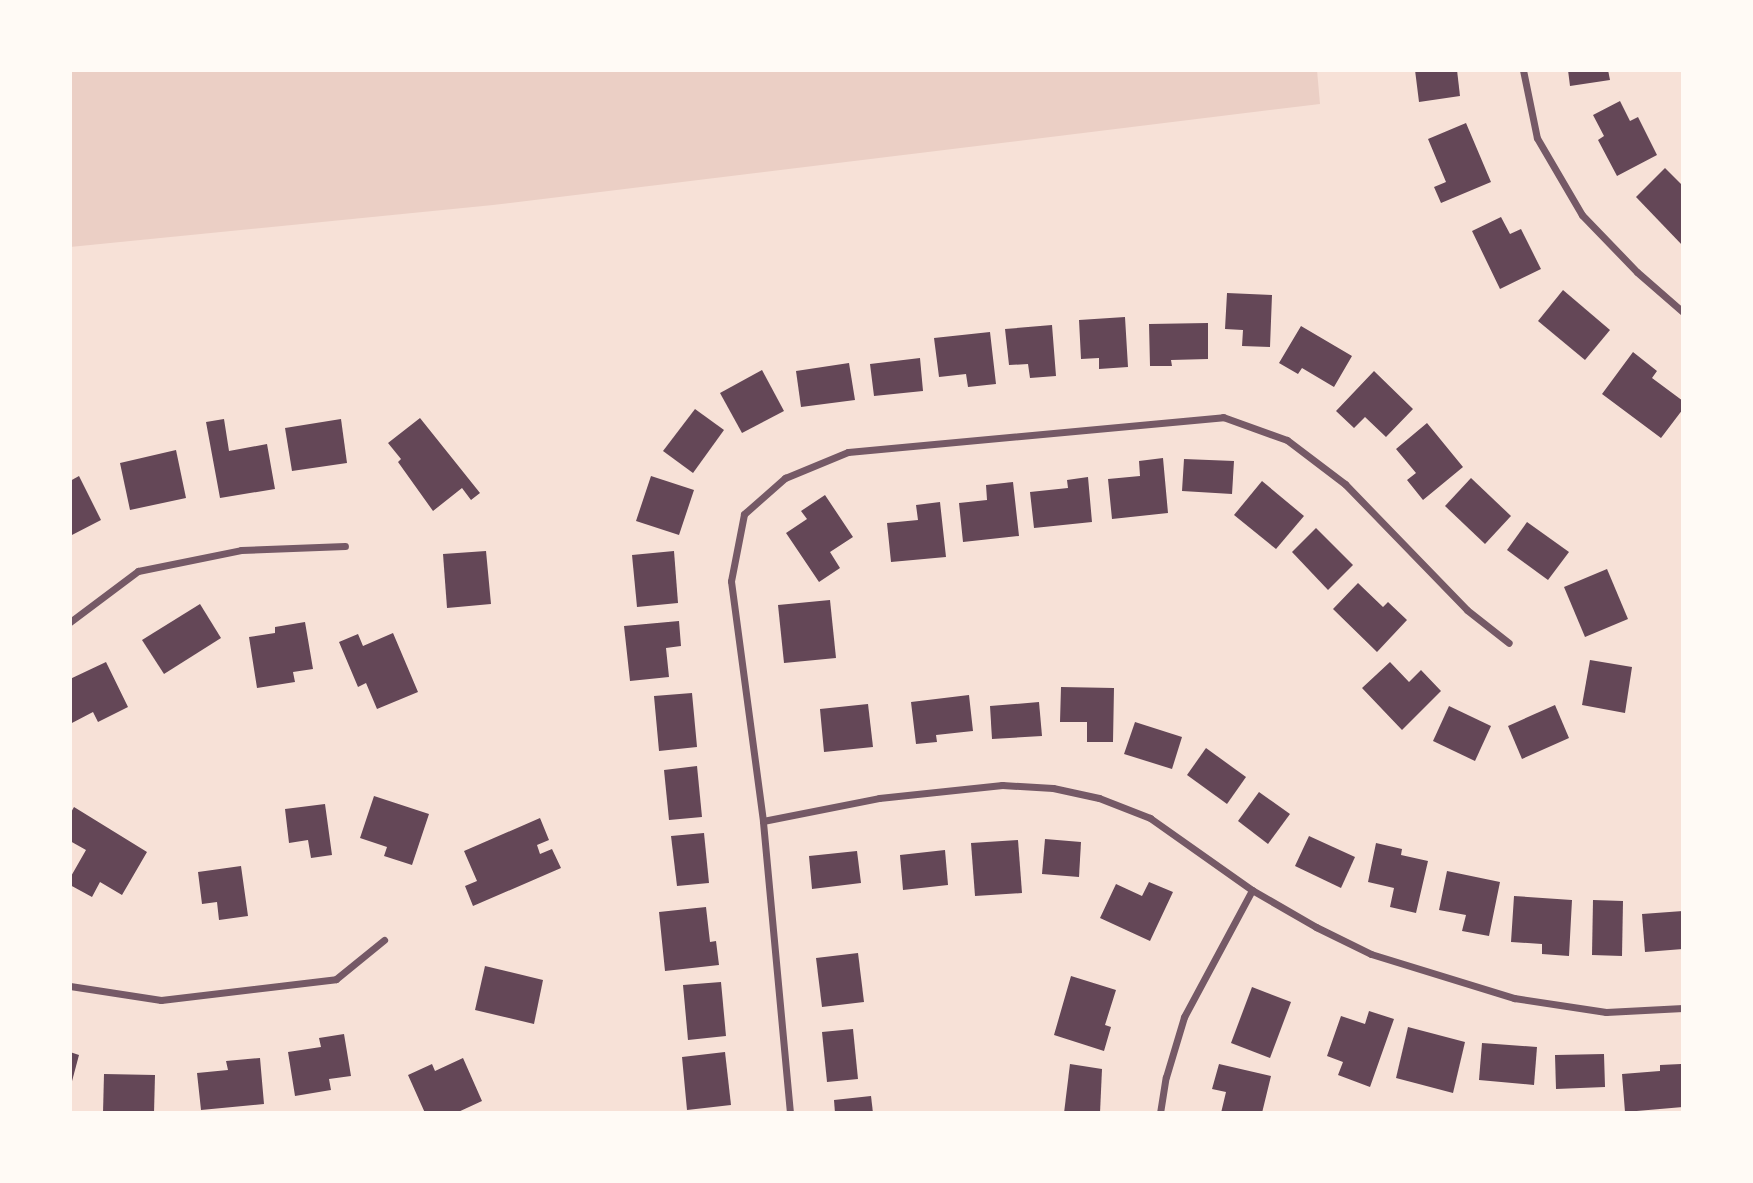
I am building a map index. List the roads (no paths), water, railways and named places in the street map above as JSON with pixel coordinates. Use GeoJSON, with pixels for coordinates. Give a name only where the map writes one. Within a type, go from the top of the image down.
{"type":"FeatureCollection","features":[{"type":"Feature","properties":{"kind":"street"},"geometry":{"type":"LineString","coordinates":[[1523,70],[1537,138],[1582,215],[1637,272],[1683,312]]}},
{"type":"Feature","properties":{"kind":"street"},"geometry":{"type":"LineString","coordinates":[[790,1113],[763,821],[731,581],[744,514],[785,478],[848,453],[1223,417],[1287,440],[1345,484],[1467,610],[1509,643]]}},
{"type":"Feature","properties":{"kind":"street"},"geometry":{"type":"LineString","coordinates":[[70,622],[138,572],[241,550],[345,546]]}},
{"type":"Feature","properties":{"kind":"street"},"geometry":{"type":"LineString","coordinates":[[763,821],[879,798],[1002,785],[1052,788],[1099,798],[1150,818],[1252,890],[1316,927],[1371,954],[1514,998],[1606,1012],[1683,1008]]}},
{"type":"Feature","properties":{"kind":"street"},"geometry":{"type":"LineString","coordinates":[[1160,1113],[1166,1077],[1184,1017],[1252,890]]}},
{"type":"Feature","properties":{"kind":"street"},"geometry":{"type":"LineString","coordinates":[[70,986],[160,1000],[336,979],[384,940]]}}]}
